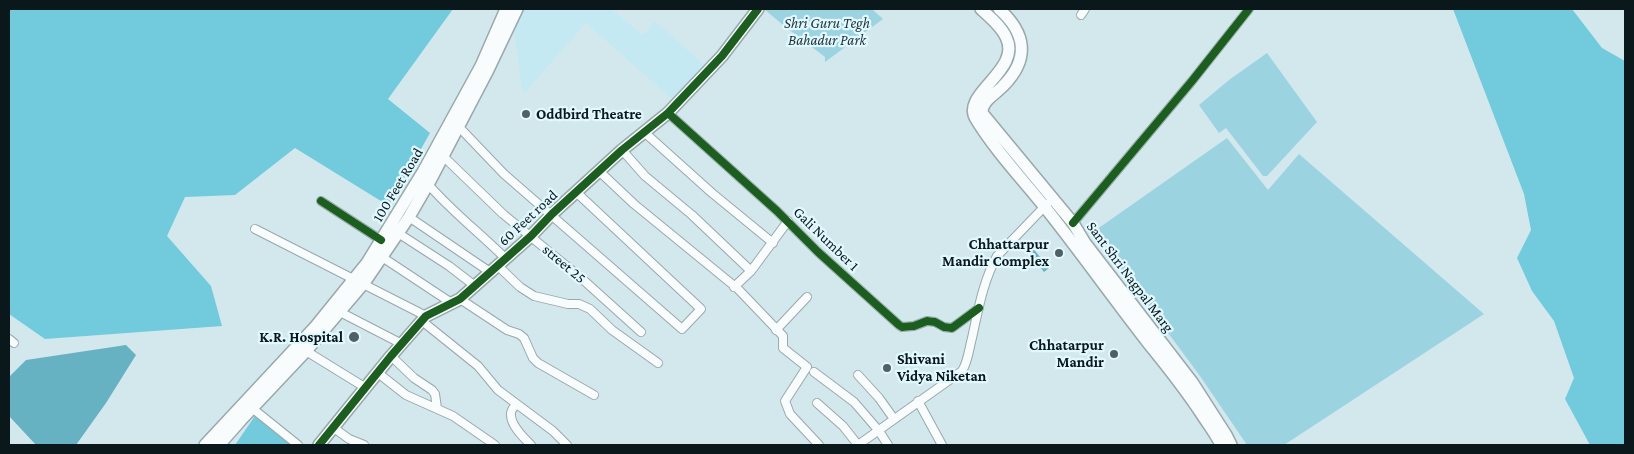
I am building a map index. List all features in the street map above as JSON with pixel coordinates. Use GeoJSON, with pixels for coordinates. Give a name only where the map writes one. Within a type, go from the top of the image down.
{"type":"FeatureCollection","features":[{"type":"Feature","properties":{"kind":"street","name":"100 Feet Road"},"geometry":{"type":"LineString","coordinates":[[205,445],[382,257],[409,217],[459,127],[498,36],[506,9]]}},
{"type":"Feature","properties":{"kind":"street","name":"100 Feet Road"},"geometry":{"type":"LineString","coordinates":[[219,445],[340,312],[359,281],[367,263],[427,164],[498,36],[517,9]]}},
{"type":"Feature","properties":{"kind":"street","name":"60 Feet road"},"geometry":{"type":"LineString","coordinates":[[319,445],[424,318],[457,301],[475,286],[531,236],[599,170],[668,113],[722,56],[758,9]]}},
{"type":"Feature","properties":{"kind":"street","name":"Sant Shri Nagpal Marg"},"geometry":{"type":"LineString","coordinates":[[981,9],[1007,38],[1008,48],[1003,66],[975,100],[972,110],[974,117],[996,148],[1048,203],[1073,223],[1166,357],[1221,445]]}},
{"type":"Feature","properties":{"kind":"street","name":"Sant Shri Nagpal Marg"},"geometry":{"type":"LineString","coordinates":[[999,9],[1006,14],[1019,32],[1022,43],[1021,54],[1015,72],[1004,86],[984,103],[982,113],[1166,357],[1192,382],[1231,445]]}},
{"type":"Feature","properties":{"kind":"street"},"geometry":{"type":"LineString","coordinates":[[1073,223],[1192,81],[1248,9]]}},
{"type":"Feature","properties":{"kind":"street","name":"Gali Number 1"},"geometry":{"type":"LineString","coordinates":[[668,113],[902,327],[914,326],[927,321],[952,328],[979,308]]}},
{"type":"Feature","properties":{"kind":"street"},"geometry":{"type":"LineString","coordinates":[[459,127],[504,174],[682,329],[701,309],[576,192]]}},
{"type":"Feature","properties":{"kind":"street"},"geometry":{"type":"LineString","coordinates":[[644,132],[712,193],[773,243]]}},
{"type":"Feature","properties":{"kind":"street"},"geometry":{"type":"LineString","coordinates":[[622,150],[645,176],[692,215],[751,271]]}},
{"type":"Feature","properties":{"kind":"street","name":"street 25"},"geometry":{"type":"LineString","coordinates":[[443,156],[503,214],[574,272],[641,332]]}},
{"type":"Feature","properties":{"kind":"street"},"geometry":{"type":"LineString","coordinates":[[599,170],[634,204],[738,289],[783,336],[783,348],[807,367],[785,401],[790,414],[818,445]]}},
{"type":"Feature","properties":{"kind":"street"},"geometry":{"type":"LineString","coordinates":[[428,184],[454,212],[480,233],[498,265],[520,287],[534,296],[568,304],[579,304],[590,309],[612,330],[658,363]]}},
{"type":"Feature","properties":{"kind":"street"},"geometry":{"type":"LineString","coordinates":[[321,201],[381,240]]}},
{"type":"Feature","properties":{"kind":"street"},"geometry":{"type":"LineString","coordinates":[[817,403],[843,426],[858,445],[918,401],[958,375],[964,368],[989,270],[997,256],[1048,203]]}},
{"type":"Feature","properties":{"kind":"street"},"geometry":{"type":"LineString","coordinates":[[409,217],[498,265]]}},
{"type":"Feature","properties":{"kind":"street"},"geometry":{"type":"LineString","coordinates":[[734,287],[751,271],[788,221]]}},
{"type":"Feature","properties":{"kind":"street"},"geometry":{"type":"LineString","coordinates":[[255,229],[359,281],[424,318],[478,366],[493,386],[567,445]]}},
{"type":"Feature","properties":{"kind":"street"},"geometry":{"type":"LineString","coordinates":[[398,233],[449,266],[475,286]]}},
{"type":"Feature","properties":{"kind":"street"},"geometry":{"type":"LineString","coordinates":[[382,257],[507,330],[519,334],[524,338],[533,358],[538,363],[594,395]]}},
{"type":"Feature","properties":{"kind":"street"},"geometry":{"type":"LineString","coordinates":[[776,330],[807,297]]}},
{"type":"Feature","properties":{"kind":"street"},"geometry":{"type":"LineString","coordinates":[[340,312],[402,344]]}},
{"type":"Feature","properties":{"kind":"street"},"geometry":{"type":"LineString","coordinates":[[306,350],[366,388]]}},
{"type":"Feature","properties":{"kind":"street"},"geometry":{"type":"LineString","coordinates":[[391,356],[414,378],[432,390],[435,394],[438,408]]}},
{"type":"Feature","properties":{"kind":"street"},"geometry":{"type":"LineString","coordinates":[[814,372],[854,402],[879,431],[888,445]]}},
{"type":"Feature","properties":{"kind":"street"},"geometry":{"type":"LineString","coordinates":[[378,373],[406,395],[453,416],[496,445]]}},
{"type":"Feature","properties":{"kind":"street"},"geometry":{"type":"LineString","coordinates":[[858,375],[879,398],[894,419]]}},
{"type":"Feature","properties":{"kind":"street"},"geometry":{"type":"LineString","coordinates":[[918,401],[942,445]]}},
{"type":"Feature","properties":{"kind":"street"},"geometry":{"type":"LineString","coordinates":[[516,404],[511,416],[521,434],[532,445]]}},
{"type":"Feature","properties":{"kind":"street"},"geometry":{"type":"LineString","coordinates":[[252,408],[298,445]]}},
{"type":"Feature","properties":{"kind":"street"},"geometry":{"type":"LineString","coordinates":[[334,428],[348,439],[364,445]]}},
{"type":"Feature","properties":{"kind":"shaded area"},"geometry":{"type":"Polygon","coordinates":[[[9,9],[453,9],[388,99],[430,133],[389,206],[295,148],[235,195],[185,197],[167,236],[211,286],[222,326],[45,339],[9,314],[9,9]]]}},
{"type":"Feature","properties":{"kind":"shaded area"},"geometry":{"type":"Polygon","coordinates":[[[523,9],[611,9],[643,35],[655,21],[708,68],[675,102],[586,23],[525,93],[522,88],[513,25],[523,9]]]}},
{"type":"Feature","properties":{"kind":"shaded area"},"geometry":{"type":"Polygon","coordinates":[[[1453,9],[1572,9],[1602,48],[1625,61],[1625,445],[1590,445],[1565,399],[1574,378],[1554,321],[1532,291],[1517,258],[1531,230],[1524,194],[1453,9]]]}},
{"type":"Feature","properties":{"kind":"shaded area"},"geometry":{"type":"Polygon","coordinates":[[[1031,246],[1049,268],[1044,272],[1026,249],[1031,246]]]}},
{"type":"Feature","properties":{"kind":"shaded area"},"geometry":{"type":"Polygon","coordinates":[[[126,345],[136,355],[106,403],[76,445],[36,445],[9,416],[9,377],[26,360],[126,345]]]}},
{"type":"Feature","properties":{"kind":"shaded area"},"geometry":{"type":"Polygon","coordinates":[[[259,410],[297,445],[235,445],[259,410]]]}},
{"type":"Feature","properties":{"kind":"green space","name":"Shri Guru Tegh Bahadur Park"},"geometry":{"type":"Polygon","coordinates":[[[764,9],[872,9],[883,19],[825,62],[825,57],[764,9]]]}},
{"type":"Feature","properties":{"kind":"green space"},"geometry":{"type":"Polygon","coordinates":[[[1267,53],[1317,122],[1267,176],[1263,176],[1226,128],[1219,133],[1199,105],[1229,80],[1267,53]]]}},
{"type":"Feature","properties":{"kind":"green space"},"geometry":{"type":"Polygon","coordinates":[[[1227,138],[1268,190],[1299,154],[1484,314],[1284,445],[1247,445],[1200,376],[1093,232],[1227,138]]]}},
{"type":"Feature","properties":{"kind":"cycle path"},"geometry":{"type":"LineString","coordinates":[[319,445],[426,316],[460,299],[531,236],[552,214],[622,150],[668,113],[722,56],[758,9]]}},
{"type":"Feature","properties":{"kind":"cycle path"},"geometry":{"type":"LineString","coordinates":[[1073,223],[1192,81],[1249,9]]}},
{"type":"Feature","properties":{"kind":"cycle path"},"geometry":{"type":"LineString","coordinates":[[668,113],[902,327],[914,326],[927,321],[952,328],[979,308]]}},
{"type":"Feature","properties":{"kind":"cycle path"},"geometry":{"type":"LineString","coordinates":[[321,201],[381,240]]}},
{"type":"Feature","properties":{"kind":"place","name":"Oddbird Theatre"},"geometry":{"type":"Point","coordinates":[526,114]}},
{"type":"Feature","properties":{"kind":"place","name":"Chhattarpur Mandir Complex"},"geometry":{"type":"Point","coordinates":[1059,253]}},
{"type":"Feature","properties":{"kind":"place","name":"K.R. Hospital"},"geometry":{"type":"Point","coordinates":[354,337]}},
{"type":"Feature","properties":{"kind":"place","name":"Chhatarpur Mandir"},"geometry":{"type":"Point","coordinates":[1114,354]}},
{"type":"Feature","properties":{"kind":"place","name":"Shivani Vidya Niketan"},"geometry":{"type":"Point","coordinates":[887,368]}}]}
